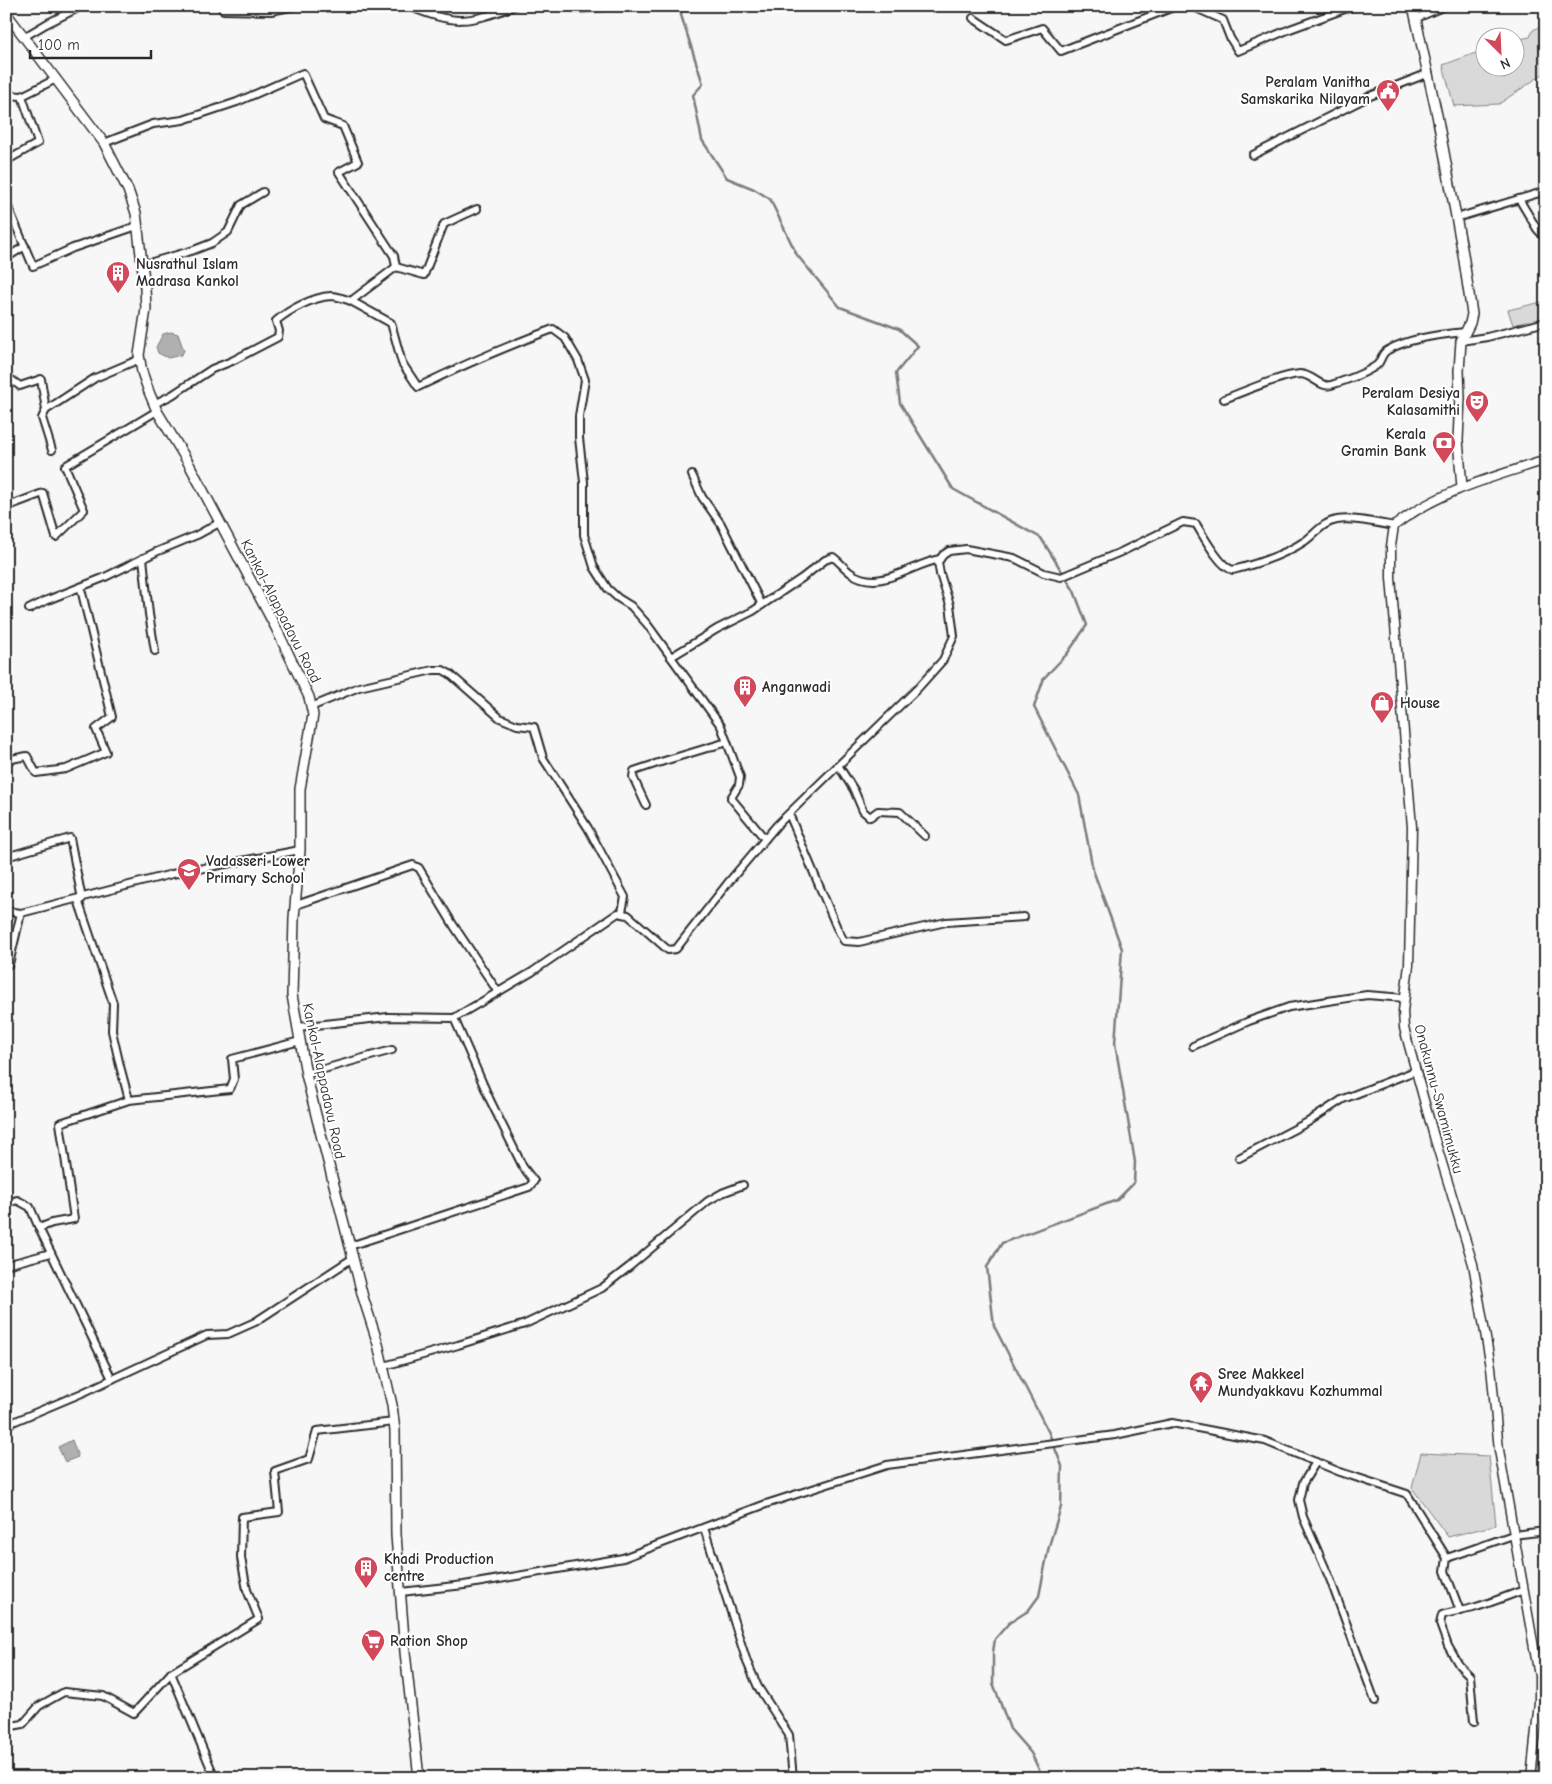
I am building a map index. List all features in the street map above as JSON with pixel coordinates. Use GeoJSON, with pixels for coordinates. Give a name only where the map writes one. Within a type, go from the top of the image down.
{"type":"FeatureCollection","features":[{"type":"Feature","properties":{"kind":"main road"},"geometry":{"type":"LineString","coordinates":[[1413,6],[1429,74],[1472,314],[1464,336],[1459,371],[1458,440],[1462,487]]}},
{"type":"Feature","properties":{"kind":"main road","name":"Kankol-Alappadavu Road"},"geometry":{"type":"LineString","coordinates":[[6,14],[104,143],[128,190],[136,213],[146,309],[140,359],[142,372],[156,408],[189,464],[294,663],[309,697],[313,714],[300,789],[300,850],[292,995],[306,1074],[331,1177],[384,1366],[392,1405],[396,1535],[405,1652],[419,1778]]}},
{"type":"Feature","properties":{"kind":"street"},"geometry":{"type":"LineString","coordinates":[[24,37],[82,6]]}},
{"type":"Feature","properties":{"kind":"street"},"geometry":{"type":"LineString","coordinates":[[142,6],[145,8],[154,6]]}},
{"type":"Feature","properties":{"kind":"street"},"geometry":{"type":"LineString","coordinates":[[221,6],[223,10],[271,11],[294,6]]}},
{"type":"Feature","properties":{"kind":"street"},"geometry":{"type":"LineString","coordinates":[[408,6],[434,17],[456,21],[482,18],[514,6]]}},
{"type":"Feature","properties":{"kind":"street"},"geometry":{"type":"LineString","coordinates":[[573,6],[577,9],[605,7]]}},
{"type":"Feature","properties":{"kind":"street"},"geometry":{"type":"LineString","coordinates":[[973,18],[1006,40],[1042,28],[1061,51],[1176,6]]}},
{"type":"Feature","properties":{"kind":"street"},"geometry":{"type":"LineString","coordinates":[[1198,6],[1198,9],[1223,20],[1230,38],[1238,51],[1290,29],[1353,6]]}},
{"type":"Feature","properties":{"kind":"street"},"geometry":{"type":"LineString","coordinates":[[1417,18],[1445,6]]}},
{"type":"Feature","properties":{"kind":"street"},"geometry":{"type":"LineString","coordinates":[[104,143],[153,124],[183,120],[236,102],[303,73],[324,119],[343,126],[358,162],[339,172],[394,256],[396,267]]}},
{"type":"Feature","properties":{"kind":"street"},"geometry":{"type":"LineString","coordinates":[[1253,155],[1370,96],[1429,74]]}},
{"type":"Feature","properties":{"kind":"street"},"geometry":{"type":"LineString","coordinates":[[6,95],[22,96],[56,79]]}},
{"type":"Feature","properties":{"kind":"street"},"geometry":{"type":"LineString","coordinates":[[6,161],[38,143],[22,96]]}},
{"type":"Feature","properties":{"kind":"street"},"geometry":{"type":"LineString","coordinates":[[1456,218],[1546,190]]}},
{"type":"Feature","properties":{"kind":"street"},"geometry":{"type":"LineString","coordinates":[[142,265],[194,250],[212,242],[228,232],[241,206],[264,192]]}},
{"type":"Feature","properties":{"kind":"street"},"geometry":{"type":"LineString","coordinates":[[1520,199],[1537,229],[1546,239]]}},
{"type":"Feature","properties":{"kind":"street"},"geometry":{"type":"LineString","coordinates":[[6,202],[33,266],[73,248],[137,226]]}},
{"type":"Feature","properties":{"kind":"street"},"geometry":{"type":"LineString","coordinates":[[396,267],[424,275],[444,224],[477,209]]}},
{"type":"Feature","properties":{"kind":"street"},"geometry":{"type":"LineString","coordinates":[[6,258],[25,246]]}},
{"type":"Feature","properties":{"kind":"street"},"geometry":{"type":"LineString","coordinates":[[351,301],[396,267]]}},
{"type":"Feature","properties":{"kind":"street"},"geometry":{"type":"LineString","coordinates":[[6,505],[12,505],[43,493],[56,537],[84,510],[65,466],[156,408],[172,395],[212,369],[232,361],[278,337],[279,331],[276,321],[286,312],[307,303],[332,296],[351,301],[391,323],[402,363],[418,387],[468,363],[553,329],[565,338],[578,360],[585,380],[579,416],[579,438],[584,482],[584,535],[594,567],[608,589],[631,606],[647,624],[721,726],[740,777],[739,785],[731,798],[765,839]]}},
{"type":"Feature","properties":{"kind":"street"},"geometry":{"type":"LineString","coordinates":[[1224,399],[1302,374],[1329,386],[1373,367],[1379,363],[1383,353],[1389,349],[1416,340],[1443,334],[1487,337],[1546,322]]}},
{"type":"Feature","properties":{"kind":"street"},"geometry":{"type":"LineString","coordinates":[[52,450],[42,418],[46,410],[95,378],[140,359]]}},
{"type":"Feature","properties":{"kind":"street"},"geometry":{"type":"LineString","coordinates":[[6,376],[20,386],[41,379],[46,410]]}},
{"type":"Feature","properties":{"kind":"street"},"geometry":{"type":"LineString","coordinates":[[671,657],[762,605],[825,560],[833,557],[850,572],[876,581],[886,579],[929,561],[940,559],[949,552],[966,549],[1014,558],[1044,573],[1061,577],[1123,551],[1183,522],[1196,524],[1222,564],[1233,570],[1288,551],[1306,540],[1328,522],[1338,519],[1394,526],[1406,517],[1462,487],[1546,460]]}},
{"type":"Feature","properties":{"kind":"street"},"geometry":{"type":"LineString","coordinates":[[692,475],[702,497],[721,524],[762,605]]}},
{"type":"Feature","properties":{"kind":"street"},"geometry":{"type":"LineString","coordinates":[[30,609],[45,601],[80,589],[143,558],[198,535],[219,523]]}},
{"type":"Feature","properties":{"kind":"street","name":"Onakunnu-Swamimukku"},"geometry":{"type":"LineString","coordinates":[[1394,526],[1390,546],[1391,578],[1412,826],[1409,965],[1404,1028],[1415,1071],[1474,1264],[1489,1358],[1499,1450],[1542,1702],[1531,1778]]}},
{"type":"Feature","properties":{"kind":"street"},"geometry":{"type":"LineString","coordinates":[[143,558],[155,651]]}},
{"type":"Feature","properties":{"kind":"street"},"geometry":{"type":"LineString","coordinates":[[298,1027],[388,1017],[454,1018],[532,972],[616,914],[622,912],[628,914],[668,950],[676,949],[765,839],[918,688],[943,660],[954,636],[950,604],[940,574],[938,562],[940,559]]}},
{"type":"Feature","properties":{"kind":"street"},"geometry":{"type":"LineString","coordinates":[[6,760],[27,756],[36,773],[66,769],[106,752],[96,729],[112,717],[80,589]]}},
{"type":"Feature","properties":{"kind":"street"},"geometry":{"type":"LineString","coordinates":[[311,707],[359,687],[433,670],[443,670],[500,718],[517,725],[534,727],[543,758],[588,828],[625,897],[622,912]]}},
{"type":"Feature","properties":{"kind":"street"},"geometry":{"type":"LineString","coordinates":[[646,805],[633,777],[634,771],[664,760],[727,742]]}},
{"type":"Feature","properties":{"kind":"street"},"geometry":{"type":"LineString","coordinates":[[838,765],[854,790],[863,811],[870,817],[878,811],[900,812],[925,836]]}},
{"type":"Feature","properties":{"kind":"street"},"geometry":{"type":"LineString","coordinates":[[789,814],[844,941],[859,942],[946,922],[1024,917]]}},
{"type":"Feature","properties":{"kind":"street"},"geometry":{"type":"LineString","coordinates":[[6,857],[70,838],[80,899],[113,1002],[112,1031],[129,1100]]}},
{"type":"Feature","properties":{"kind":"street"},"geometry":{"type":"LineString","coordinates":[[6,911],[20,913],[172,874],[300,850]]}},
{"type":"Feature","properties":{"kind":"street"},"geometry":{"type":"LineString","coordinates":[[296,905],[413,865],[418,868],[498,992]]}},
{"type":"Feature","properties":{"kind":"street"},"geometry":{"type":"LineString","coordinates":[[6,965],[9,964],[20,913]]}},
{"type":"Feature","properties":{"kind":"street"},"geometry":{"type":"LineString","coordinates":[[1193,1046],[1249,1021],[1289,1007],[1367,995],[1405,998]]}},
{"type":"Feature","properties":{"kind":"street"},"geometry":{"type":"LineString","coordinates":[[350,1246],[529,1187],[534,1181],[523,1166],[490,1100],[454,1018]]}},
{"type":"Feature","properties":{"kind":"street"},"geometry":{"type":"LineString","coordinates":[[39,1228],[52,1223],[74,1219],[60,1124],[129,1100],[230,1089],[234,1080],[232,1059],[300,1040]]}},
{"type":"Feature","properties":{"kind":"street"},"geometry":{"type":"LineString","coordinates":[[306,1074],[392,1050]]}},
{"type":"Feature","properties":{"kind":"street"},"geometry":{"type":"LineString","coordinates":[[1239,1158],[1308,1122],[1343,1100],[1415,1071]]}},
{"type":"Feature","properties":{"kind":"street"},"geometry":{"type":"LineString","coordinates":[[384,1366],[525,1324],[602,1288],[708,1202],[722,1192],[743,1185]]}},
{"type":"Feature","properties":{"kind":"street"},"geometry":{"type":"LineString","coordinates":[[6,1204],[17,1200],[30,1207],[112,1379]]}},
{"type":"Feature","properties":{"kind":"street"},"geometry":{"type":"LineString","coordinates":[[6,1266],[51,1253]]}},
{"type":"Feature","properties":{"kind":"street"},"geometry":{"type":"LineString","coordinates":[[6,1425],[207,1335],[228,1334],[239,1330],[353,1258]]}},
{"type":"Feature","properties":{"kind":"street"},"geometry":{"type":"LineString","coordinates":[[6,1727],[23,1724],[40,1706],[64,1692],[103,1696],[134,1713],[171,1673],[259,1619],[247,1590],[240,1558],[242,1517],[279,1512],[274,1470],[309,1459],[316,1431],[394,1422]]}},
{"type":"Feature","properties":{"kind":"street"},"geometry":{"type":"LineString","coordinates":[[401,1592],[464,1585],[623,1558],[766,1504],[888,1465],[1115,1435],[1172,1423],[1265,1441],[1340,1472],[1407,1494],[1446,1558],[1445,1571],[1460,1611]]}},
{"type":"Feature","properties":{"kind":"street"},"geometry":{"type":"LineString","coordinates":[[1316,1462],[1303,1482],[1299,1500],[1302,1517],[1330,1579],[1375,1701]]}},
{"type":"Feature","properties":{"kind":"street"},"geometry":{"type":"LineString","coordinates":[[704,1528],[747,1662],[758,1687],[789,1735],[793,1778]]}},
{"type":"Feature","properties":{"kind":"street"},"geometry":{"type":"LineString","coordinates":[[1446,1558],[1513,1534],[1546,1531]]}},
{"type":"Feature","properties":{"kind":"street"},"geometry":{"type":"LineString","coordinates":[[1474,1722],[1470,1676],[1459,1665],[1448,1646],[1440,1624],[1442,1615],[1524,1590]]}},
{"type":"Feature","properties":{"kind":"street"},"geometry":{"type":"LineString","coordinates":[[171,1673],[215,1778]]}},
{"type":"Feature","properties":{"kind":"shaded area"},"geometry":{"type":"Polygon","coordinates":[[[1546,24],[1546,72],[1499,104],[1454,106],[1443,65],[1474,54],[1474,78],[1524,78],[1524,38],[1530,37],[1533,30],[1546,24]]]}},
{"type":"Feature","properties":{"kind":"shaded area"},"geometry":{"type":"Polygon","coordinates":[[[1546,301],[1546,317],[1513,325],[1508,310],[1546,301]]]}},
{"type":"Feature","properties":{"kind":"shaded area"},"geometry":{"type":"Polygon","coordinates":[[[171,332],[178,334],[184,351],[181,355],[168,358],[158,353],[156,347],[163,334],[171,332]]]}},
{"type":"Feature","properties":{"kind":"shaded area"},"geometry":{"type":"Polygon","coordinates":[[[72,1440],[78,1457],[65,1462],[58,1447],[72,1440]]]}},
{"type":"Feature","properties":{"kind":"shaded area"},"geometry":{"type":"Polygon","coordinates":[[[1421,1453],[1489,1456],[1496,1525],[1448,1537],[1412,1488],[1421,1453]]]}},
{"type":"Feature","properties":{"kind":"waterway"},"geometry":{"type":"LineString","coordinates":[[682,6],[681,15],[703,84],[693,95],[702,140],[727,178],[754,189],[770,199],[797,255],[840,307],[899,329],[918,346],[896,373],[900,403],[953,489],[1041,538],[1074,591],[1087,625],[1067,654],[1044,678],[1034,707],[1079,795],[1093,870],[1122,949],[1115,1043],[1135,1162],[1134,1183],[1117,1200],[1002,1243],[987,1267],[994,1326],[1049,1433],[1062,1466],[1061,1507],[1049,1546],[1039,1596],[1028,1611],[1009,1623],[995,1639],[993,1652],[993,1683],[1010,1729],[1031,1753],[1043,1778]]}},
{"type":"Feature","properties":{"kind":"place","name":"Peralam Vanitha Samskarika Nilayam"},"geometry":{"type":"Point","coordinates":[1388,112]}},
{"type":"Feature","properties":{"kind":"place","name":"Nusrathul Islam Madrasa Kankol"},"geometry":{"type":"Point","coordinates":[118,294]}},
{"type":"Feature","properties":{"kind":"place","name":"Peralam Desiya Kalasamithi"},"geometry":{"type":"Point","coordinates":[1477,423]}},
{"type":"Feature","properties":{"kind":"place","name":"Kerala Gramin Bank"},"geometry":{"type":"Point","coordinates":[1444,464]}},
{"type":"Feature","properties":{"kind":"place","name":"Anganwadi"},"geometry":{"type":"Point","coordinates":[745,708]}},
{"type":"Feature","properties":{"kind":"place","name":"House"},"geometry":{"type":"Point","coordinates":[1382,724]}},
{"type":"Feature","properties":{"kind":"place","name":"Vadasseri Lower Primary School"},"geometry":{"type":"Point","coordinates":[189,891]}},
{"type":"Feature","properties":{"kind":"place","name":"Sree Makkeel Mundyakkavu Kozhummal"},"geometry":{"type":"Point","coordinates":[1201,1404]}},
{"type":"Feature","properties":{"kind":"place","name":"Khadi Production centre"},"geometry":{"type":"Point","coordinates":[366,1589]}},
{"type":"Feature","properties":{"kind":"place","name":"Ration Shop"},"geometry":{"type":"Point","coordinates":[373,1662]}}]}
